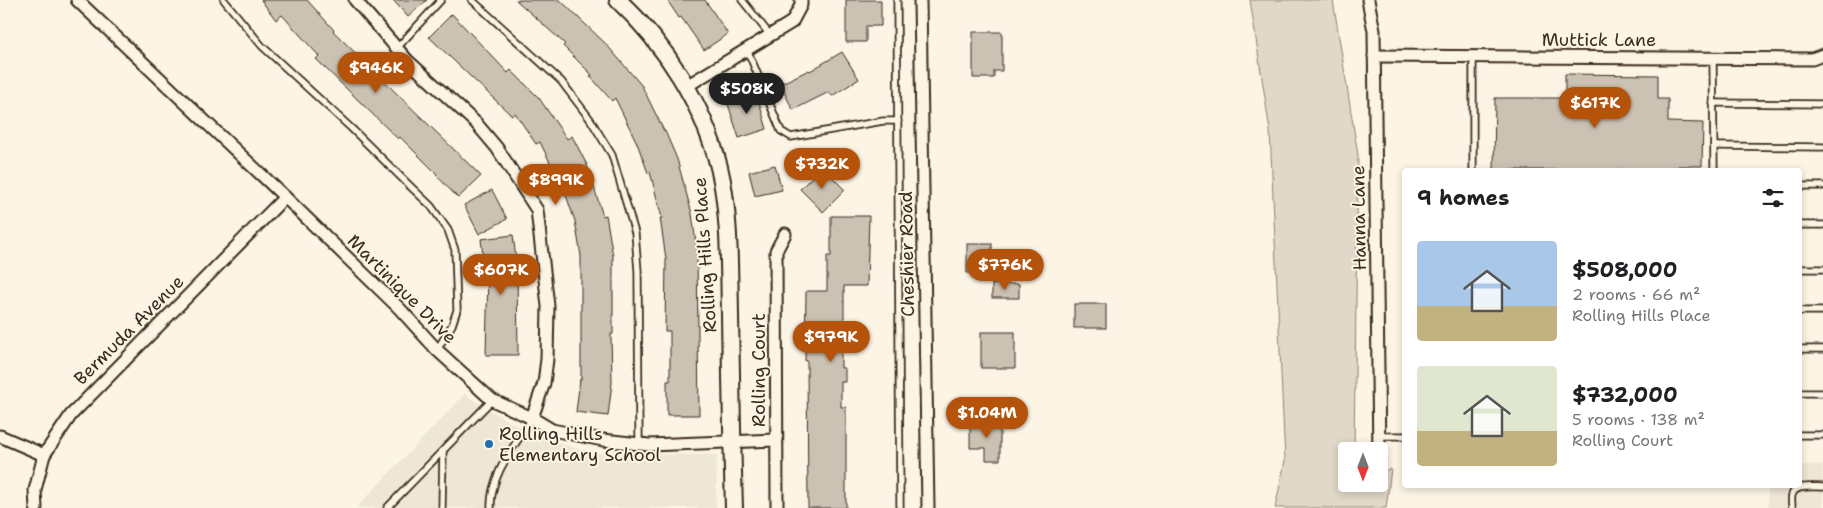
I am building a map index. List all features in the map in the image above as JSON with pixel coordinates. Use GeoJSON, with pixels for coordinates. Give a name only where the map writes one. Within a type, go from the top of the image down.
{"type":"FeatureCollection","features":[{"type":"Feature","properties":{"kind":"street","name":"Martinique Drive"},"geometry":{"type":"LineString","coordinates":[[77,0],[285,197],[400,308],[437,350],[492,400],[532,418],[552,430],[604,440],[649,445],[776,440]]}},
{"type":"Feature","properties":{"kind":"street"},"geometry":{"type":"LineString","coordinates":[[355,0],[407,60],[476,123],[497,148],[537,210],[548,306],[547,359],[544,383],[532,418]]}},
{"type":"Feature","properties":{"kind":"street","name":"Rolling Hills Place"},"geometry":{"type":"LineString","coordinates":[[618,0],[636,17],[677,71],[704,122],[716,158],[724,204],[729,270],[734,508]]}},
{"type":"Feature","properties":{"kind":"street"},"geometry":{"type":"LineString","coordinates":[[686,87],[792,22],[801,6],[801,0]]}},
{"type":"Feature","properties":{"kind":"street","name":"Cheshier Road"},"geometry":{"type":"LineString","coordinates":[[920,0],[928,508]]}},
{"type":"Feature","properties":{"kind":"street","name":"Hanna Lane"},"geometry":{"type":"LineString","coordinates":[[1368,0],[1374,31],[1379,442]]}},
{"type":"Feature","properties":{"kind":"street","name":"Muttick Lane"},"geometry":{"type":"LineString","coordinates":[[1374,56],[1812,58],[1823,55]]}},
{"type":"Feature","properties":{"kind":"street","name":"Bermuda Avenue"},"geometry":{"type":"LineString","coordinates":[[36,508],[35,490],[44,454],[71,415],[285,197]]}},
{"type":"Feature","properties":{"kind":"street","name":"Rolling Court"},"geometry":{"type":"LineString","coordinates":[[777,508],[776,251],[785,234]]}},
{"type":"Feature","properties":{"kind":"street"},"geometry":{"type":"LineString","coordinates":[[0,436],[44,454]]}},
{"type":"Feature","properties":{"kind":"lane"},"geometry":{"type":"LineString","coordinates":[[224,0],[262,46],[411,186],[431,206],[448,230],[455,250],[458,310],[452,325],[437,350]]}},
{"type":"Feature","properties":{"kind":"lane"},"geometry":{"type":"LineString","coordinates":[[396,48],[441,0]]}},
{"type":"Feature","properties":{"kind":"lane"},"geometry":{"type":"LineString","coordinates":[[472,0],[561,81],[590,119],[612,155],[635,233],[638,271],[639,444]]}},
{"type":"Feature","properties":{"kind":"lane"},"geometry":{"type":"LineString","coordinates":[[742,0],[770,35]]}},
{"type":"Feature","properties":{"kind":"lane"},"geometry":{"type":"LineString","coordinates":[[898,0],[900,508]]}},
{"type":"Feature","properties":{"kind":"lane"},"geometry":{"type":"LineString","coordinates":[[747,49],[781,131],[791,137],[883,121],[898,121]]}},
{"type":"Feature","properties":{"kind":"lane"},"geometry":{"type":"LineString","coordinates":[[1473,57],[1473,168]]}},
{"type":"Feature","properties":{"kind":"lane"},"geometry":{"type":"LineString","coordinates":[[1713,58],[1714,168]]}},
{"type":"Feature","properties":{"kind":"lane"},"geometry":{"type":"LineString","coordinates":[[1713,103],[1823,104]]}},
{"type":"Feature","properties":{"kind":"lane"},"geometry":{"type":"LineString","coordinates":[[1714,146],[1823,147]]}},
{"type":"Feature","properties":{"kind":"lane"},"geometry":{"type":"LineString","coordinates":[[1802,186],[1823,186]]}},
{"type":"Feature","properties":{"kind":"lane"},"geometry":{"type":"LineString","coordinates":[[1802,225],[1823,225]]}},
{"type":"Feature","properties":{"kind":"lane"},"geometry":{"type":"LineString","coordinates":[[1802,269],[1823,269]]}},
{"type":"Feature","properties":{"kind":"lane"},"geometry":{"type":"LineString","coordinates":[[1802,311],[1823,311]]}},
{"type":"Feature","properties":{"kind":"lane"},"geometry":{"type":"LineString","coordinates":[[1802,349],[1823,349]]}},
{"type":"Feature","properties":{"kind":"lane"},"geometry":{"type":"LineString","coordinates":[[1802,393],[1823,393]]}},
{"type":"Feature","properties":{"kind":"lane"},"geometry":{"type":"LineString","coordinates":[[387,508],[492,400]]}},
{"type":"Feature","properties":{"kind":"lane"},"geometry":{"type":"LineString","coordinates":[[491,508],[490,495],[496,476],[532,418]]}},
{"type":"Feature","properties":{"kind":"lane"},"geometry":{"type":"LineString","coordinates":[[1802,435],[1823,435]]}},
{"type":"Feature","properties":{"kind":"lane"},"geometry":{"type":"LineString","coordinates":[[1379,436],[1402,436]]}},
{"type":"Feature","properties":{"kind":"lane"},"geometry":{"type":"LineString","coordinates":[[442,508],[443,451]]}},
{"type":"Feature","properties":{"kind":"lane"},"geometry":{"type":"LineString","coordinates":[[1792,508],[1792,495],[1796,490],[1823,487]]}},
{"type":"Feature","properties":{"kind":"shaded area"},"geometry":{"type":"Polygon","coordinates":[[[1250,0],[1333,0],[1358,155],[1354,442],[1338,442],[1338,492],[1388,492],[1388,470],[1391,469],[1386,508],[1275,508],[1285,461],[1270,131],[1250,0]]]}},
{"type":"Feature","properties":{"kind":"shaded area","name":"Rolling Hills Elementary School"},"geometry":{"type":"Polygon","coordinates":[[[465,394],[531,434],[589,453],[717,455],[716,508],[356,508],[465,394]]]}},
{"type":"Feature","properties":{"kind":"shaded area"},"geometry":{"type":"Polygon","coordinates":[[[1802,465],[1823,465],[1823,508],[1768,508],[1768,488],[1802,488],[1802,465]]]}},
{"type":"Feature","properties":{"kind":"building"},"geometry":{"type":"Polygon","coordinates":[[[261,0],[307,0],[333,31],[481,176],[458,198],[400,137],[398,139],[316,59],[319,56],[282,15],[276,20],[261,0]]]}},
{"type":"Feature","properties":{"kind":"building"},"geometry":{"type":"Polygon","coordinates":[[[393,0],[427,0],[408,17],[393,0]]]}},
{"type":"Feature","properties":{"kind":"building"},"geometry":{"type":"Polygon","coordinates":[[[516,0],[560,0],[606,44],[642,86],[665,131],[677,159],[692,214],[697,251],[699,415],[667,415],[667,381],[670,381],[670,331],[665,331],[666,259],[660,218],[662,218],[650,172],[648,173],[637,143],[615,98],[612,101],[590,76],[592,75],[563,46],[565,44],[516,0]]]}},
{"type":"Feature","properties":{"kind":"building"},"geometry":{"type":"Polygon","coordinates":[[[667,0],[705,0],[728,34],[704,50],[667,0]]]}},
{"type":"Feature","properties":{"kind":"building"},"geometry":{"type":"Polygon","coordinates":[[[846,0],[881,0],[881,26],[866,26],[866,42],[846,42],[846,0]]]}},
{"type":"Feature","properties":{"kind":"building"},"geometry":{"type":"Polygon","coordinates":[[[452,14],[508,73],[511,70],[539,98],[567,139],[572,136],[587,165],[603,216],[606,215],[613,256],[612,383],[608,416],[576,412],[581,379],[581,256],[575,221],[560,178],[558,179],[540,142],[536,144],[515,113],[512,116],[429,37],[452,14]]]}},
{"type":"Feature","properties":{"kind":"building"},"geometry":{"type":"Polygon","coordinates":[[[973,32],[1002,32],[1002,71],[994,71],[994,78],[973,78],[973,32]]]}},
{"type":"Feature","properties":{"kind":"building"},"geometry":{"type":"Polygon","coordinates":[[[842,52],[859,79],[832,96],[829,92],[793,110],[780,84],[810,71],[842,52]]]}},
{"type":"Feature","properties":{"kind":"building"},"geometry":{"type":"Polygon","coordinates":[[[1565,74],[1658,75],[1658,99],[1668,99],[1668,122],[1703,123],[1702,166],[1678,166],[1678,168],[1494,168],[1495,98],[1565,98],[1565,74]]]}},
{"type":"Feature","properties":{"kind":"building"},"geometry":{"type":"Polygon","coordinates":[[[756,92],[767,129],[739,138],[727,101],[756,92]]]}},
{"type":"Feature","properties":{"kind":"building"},"geometry":{"type":"Polygon","coordinates":[[[775,165],[782,190],[755,196],[749,172],[775,165]]]}},
{"type":"Feature","properties":{"kind":"building"},"geometry":{"type":"Polygon","coordinates":[[[822,167],[845,190],[823,212],[800,189],[822,167]]]}},
{"type":"Feature","properties":{"kind":"building"},"geometry":{"type":"Polygon","coordinates":[[[492,190],[507,219],[479,234],[464,205],[492,190]]]}},
{"type":"Feature","properties":{"kind":"building"},"geometry":{"type":"Polygon","coordinates":[[[831,216],[869,216],[867,286],[844,286],[844,322],[827,322],[827,347],[841,347],[841,368],[845,368],[845,382],[841,382],[841,407],[846,407],[846,508],[808,508],[807,361],[805,361],[806,291],[827,291],[827,256],[831,256],[831,216]]]}},
{"type":"Feature","properties":{"kind":"building"},"geometry":{"type":"Polygon","coordinates":[[[513,235],[517,267],[518,355],[486,355],[488,272],[485,272],[481,239],[513,235]]]}},
{"type":"Feature","properties":{"kind":"building"},"geometry":{"type":"Polygon","coordinates":[[[967,244],[992,244],[992,273],[967,273],[967,244]]]}},
{"type":"Feature","properties":{"kind":"building"},"geometry":{"type":"Polygon","coordinates":[[[992,284],[1019,284],[1019,298],[992,298],[992,284]]]}},
{"type":"Feature","properties":{"kind":"building"},"geometry":{"type":"Polygon","coordinates":[[[1074,304],[1106,304],[1106,328],[1074,328],[1074,304]]]}},
{"type":"Feature","properties":{"kind":"building"},"geometry":{"type":"Polygon","coordinates":[[[981,332],[1015,332],[1015,368],[981,368],[981,332]]]}},
{"type":"Feature","properties":{"kind":"building"},"geometry":{"type":"Polygon","coordinates":[[[970,424],[1000,424],[1000,460],[986,460],[986,448],[970,448],[970,424]]]}},
{"type":"Feature","properties":{"kind":"place","name":"Rolling Hills Elementary School"},"geometry":{"type":"Point","coordinates":[489,444]}}]}
